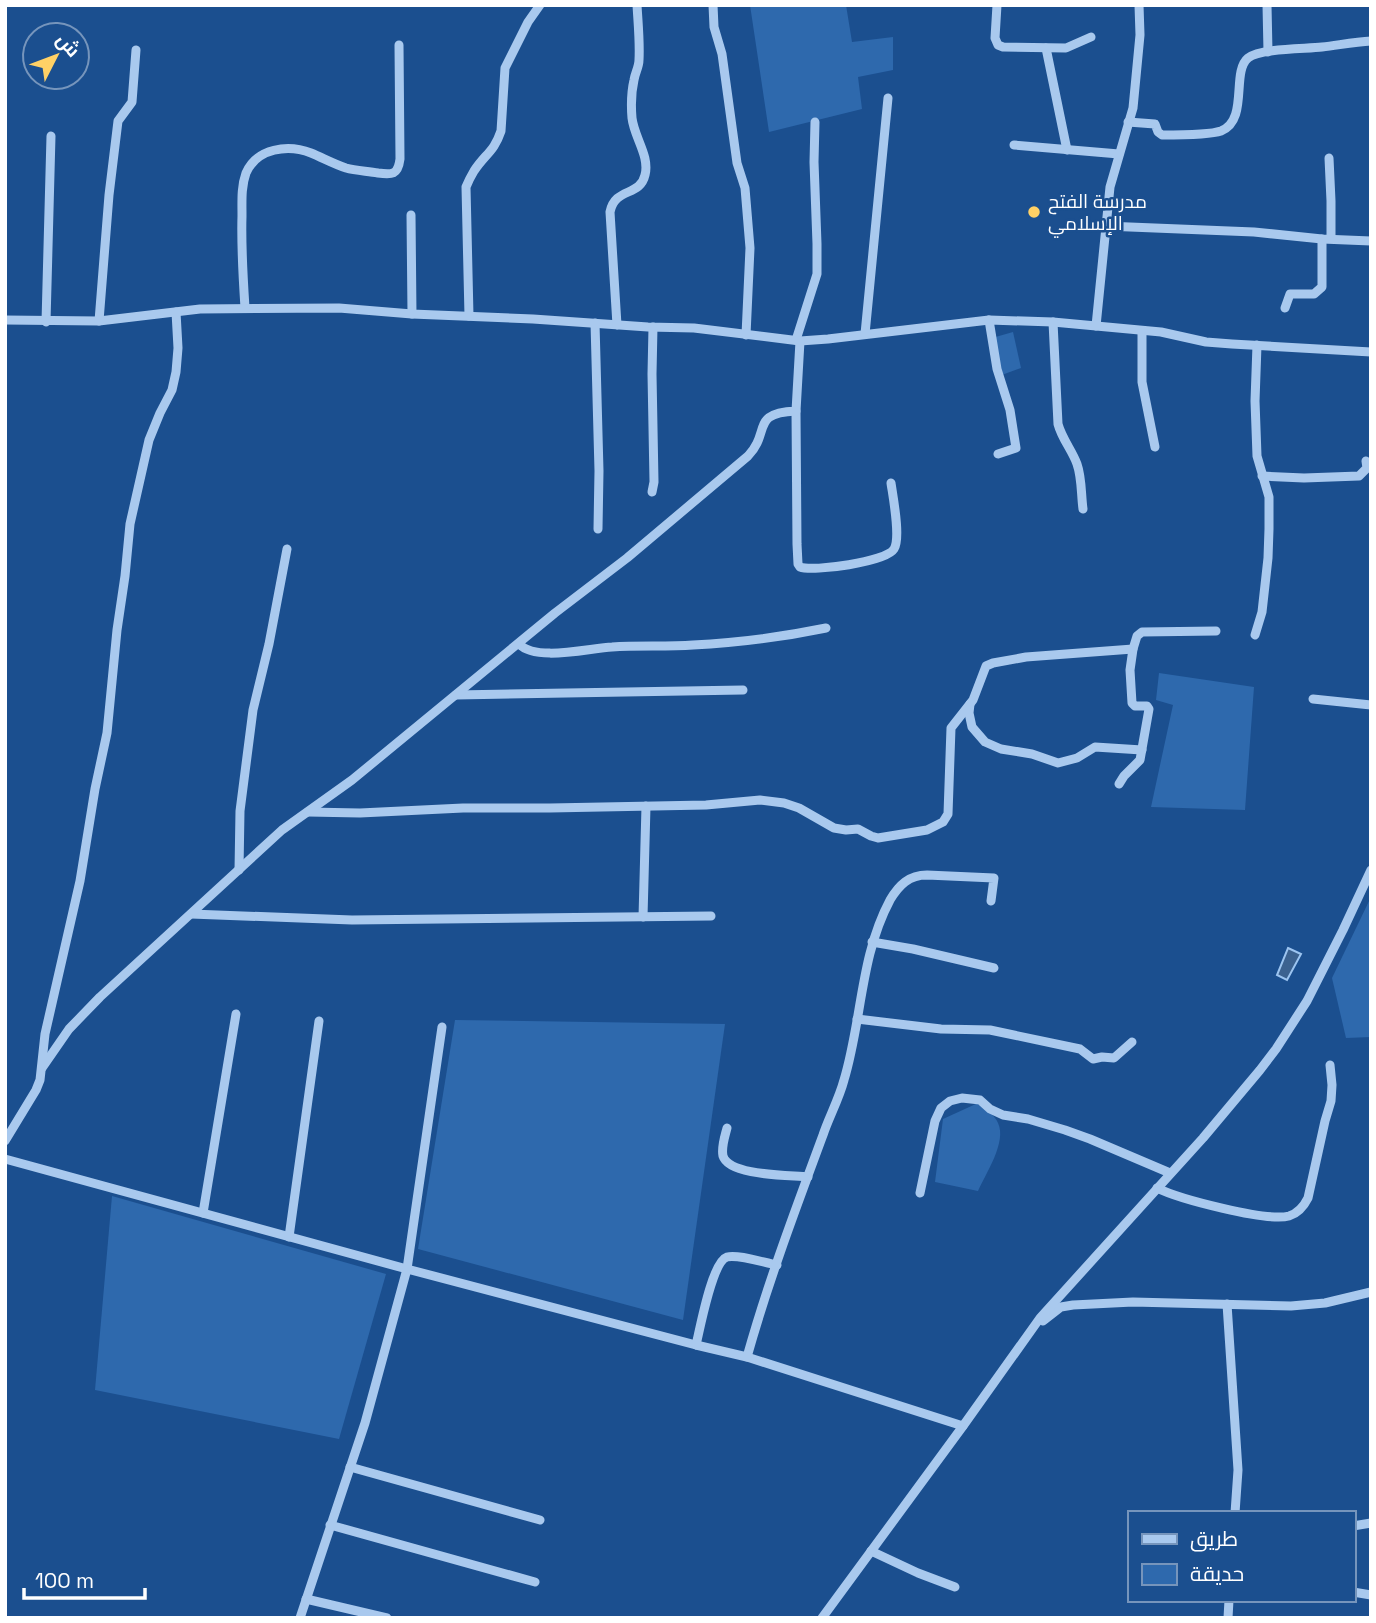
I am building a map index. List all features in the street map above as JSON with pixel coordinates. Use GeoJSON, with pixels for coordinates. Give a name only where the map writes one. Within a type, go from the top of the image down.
{"type":"FeatureCollection","features":[{"type":"Feature","properties":{"kind":"street"},"geometry":{"type":"LineString","coordinates":[[469,316],[466,187],[474,170],[498,140],[501,131],[505,68],[528,22],[540,5]]}},
{"type":"Feature","properties":{"kind":"street"},"geometry":{"type":"LineString","coordinates":[[617,325],[610,212],[618,197],[638,188],[645,177],[646,161],[632,121],[631,99],[639,63],[637,5]]}},
{"type":"Feature","properties":{"kind":"street"},"geometry":{"type":"LineString","coordinates":[[713,5],[714,27],[722,54],[737,163],[745,188],[750,248],[746,335]]}},
{"type":"Feature","properties":{"kind":"street"},"geometry":{"type":"LineString","coordinates":[[997,5],[995,38],[998,45],[1003,47],[1066,48],[1091,37]]}},
{"type":"Feature","properties":{"kind":"street"},"geometry":{"type":"LineString","coordinates":[[1096,326],[1110,187],[1133,108],[1140,35],[1139,5]]}},
{"type":"Feature","properties":{"kind":"street"},"geometry":{"type":"LineString","coordinates":[[1267,5],[1268,52]]}},
{"type":"Feature","properties":{"kind":"street"},"geometry":{"type":"LineString","coordinates":[[1128,122],[1155,124],[1162,135],[1224,130],[1238,106],[1241,71],[1245,61],[1256,54],[1371,41]]}},
{"type":"Feature","properties":{"kind":"street"},"geometry":{"type":"LineString","coordinates":[[245,308],[241,254],[242,185],[248,170],[261,155],[274,149],[292,149],[348,168],[389,175],[396,172],[400,159],[399,45]]}},
{"type":"Feature","properties":{"kind":"street"},"geometry":{"type":"LineString","coordinates":[[1046,48],[1067,150]]}},
{"type":"Feature","properties":{"kind":"street"},"geometry":{"type":"LineString","coordinates":[[99,321],[118,121],[132,102],[135,50]]}},
{"type":"Feature","properties":{"kind":"street"},"geometry":{"type":"LineString","coordinates":[[866,334],[888,98]]}},
{"type":"Feature","properties":{"kind":"street"},"geometry":{"type":"LineString","coordinates":[[816,122],[814,162],[817,274],[798,341],[797,544],[800,567],[810,569],[862,563],[893,550],[897,540],[897,524],[891,483]]}},
{"type":"Feature","properties":{"kind":"street"},"geometry":{"type":"LineString","coordinates":[[46,321],[51,136]]}},
{"type":"Feature","properties":{"kind":"street"},"geometry":{"type":"LineString","coordinates":[[1014,145],[1119,154]]}},
{"type":"Feature","properties":{"kind":"street"},"geometry":{"type":"LineString","coordinates":[[1285,308],[1290,295],[1314,294],[1322,288],[1331,201],[1329,158]]}},
{"type":"Feature","properties":{"kind":"street"},"geometry":{"type":"LineString","coordinates":[[411,215],[412,314]]}},
{"type":"Feature","properties":{"kind":"street"},"geometry":{"type":"LineString","coordinates":[[1105,226],[1254,232],[1371,241]]}},
{"type":"Feature","properties":{"kind":"street"},"geometry":{"type":"LineString","coordinates":[[5,320],[99,321],[200,309],[339,308],[694,328],[798,341],[989,320],[1053,322],[1161,332],[1206,342],[1371,352]]}},
{"type":"Feature","properties":{"kind":"street"},"geometry":{"type":"LineString","coordinates":[[5,1141],[36,1090],[42,1068],[45,1034],[80,881],[94,789],[107,733],[130,524],[149,440],[172,390],[176,372],[176,312]]}},
{"type":"Feature","properties":{"kind":"street"},"geometry":{"type":"LineString","coordinates":[[989,320],[997,369],[1010,410],[1016,448],[998,454]]}},
{"type":"Feature","properties":{"kind":"street"},"geometry":{"type":"LineString","coordinates":[[1053,322],[1058,424],[1076,461],[1083,509]]}},
{"type":"Feature","properties":{"kind":"street"},"geometry":{"type":"LineString","coordinates":[[595,323],[598,528]]}},
{"type":"Feature","properties":{"kind":"street"},"geometry":{"type":"LineString","coordinates":[[652,492],[653,327]]}},
{"type":"Feature","properties":{"kind":"street"},"geometry":{"type":"LineString","coordinates":[[1142,331],[1142,382],[1155,447]]}},
{"type":"Feature","properties":{"kind":"street"},"geometry":{"type":"LineString","coordinates":[[1255,635],[1262,612],[1268,558],[1269,496],[1257,456],[1257,345]]}},
{"type":"Feature","properties":{"kind":"street"},"geometry":{"type":"LineString","coordinates":[[42,1068],[69,1029],[100,997],[282,830],[352,780],[555,613],[627,558],[748,456],[758,443],[763,425],[769,416],[796,411]]}},
{"type":"Feature","properties":{"kind":"street"},"geometry":{"type":"LineString","coordinates":[[1262,476],[1359,476],[1367,468],[1366,461]]}},
{"type":"Feature","properties":{"kind":"street"},"geometry":{"type":"LineString","coordinates":[[239,870],[240,811],[253,709],[287,550]]}},
{"type":"Feature","properties":{"kind":"street"},"geometry":{"type":"LineString","coordinates":[[519,644],[536,652],[556,653],[612,647],[693,645],[757,639],[826,628]]}},
{"type":"Feature","properties":{"kind":"street"},"geometry":{"type":"LineString","coordinates":[[1119,784],[1139,763],[1149,709],[1147,706],[1134,706],[1132,703],[1130,670],[1137,636],[1142,632],[1216,631]]}},
{"type":"Feature","properties":{"kind":"street"},"geometry":{"type":"LineString","coordinates":[[1133,649],[1026,657],[993,663],[985,669],[969,713],[972,727],[985,742],[1001,749],[1032,754],[1058,763],[1077,758],[1096,747],[1142,750]]}},
{"type":"Feature","properties":{"kind":"street"},"geometry":{"type":"LineString","coordinates":[[456,695],[743,690]]}},
{"type":"Feature","properties":{"kind":"street"},"geometry":{"type":"LineString","coordinates":[[1313,699],[1371,705]]}},
{"type":"Feature","properties":{"kind":"street"},"geometry":{"type":"LineString","coordinates":[[306,812],[706,805],[760,800],[799,808],[834,828],[858,828],[878,838],[927,830],[943,822],[948,814],[951,728],[970,705]]}},
{"type":"Feature","properties":{"kind":"street"},"geometry":{"type":"LineString","coordinates":[[643,917],[646,806]]}},
{"type":"Feature","properties":{"kind":"street"},"geometry":{"type":"LineString","coordinates":[[822,1618],[1046,1311],[1203,1138],[1276,1049],[1314,989],[1371,870]]}},
{"type":"Feature","properties":{"kind":"street"},"geometry":{"type":"LineString","coordinates":[[747,1357],[823,1133],[843,1084],[872,942],[891,899],[904,882],[917,875],[994,878],[991,901]]}},
{"type":"Feature","properties":{"kind":"street"},"geometry":{"type":"LineString","coordinates":[[191,914],[352,920],[711,916]]}},
{"type":"Feature","properties":{"kind":"street"},"geometry":{"type":"LineString","coordinates":[[872,942],[994,968]]}},
{"type":"Feature","properties":{"kind":"street"},"geometry":{"type":"LineString","coordinates":[[203,1213],[236,1014]]}},
{"type":"Feature","properties":{"kind":"street"},"geometry":{"type":"LineString","coordinates":[[857,1019],[950,1030],[990,1030],[1080,1049],[1093,1059],[1114,1058],[1132,1042]]}},
{"type":"Feature","properties":{"kind":"street"},"geometry":{"type":"LineString","coordinates":[[289,1237],[319,1021]]}},
{"type":"Feature","properties":{"kind":"street"},"geometry":{"type":"LineString","coordinates":[[300,1618],[365,1423],[407,1269],[442,1027]]}},
{"type":"Feature","properties":{"kind":"street"},"geometry":{"type":"LineString","coordinates":[[1157,1188],[1174,1195],[1246,1213],[1277,1218],[1296,1213],[1305,1204],[1310,1192],[1331,1101],[1330,1065]]}},
{"type":"Feature","properties":{"kind":"street"},"geometry":{"type":"LineString","coordinates":[[920,1193],[935,1121],[941,1108],[950,1101],[962,1098],[980,1100],[1003,1115],[1028,1119],[1078,1134],[1170,1174]]}},
{"type":"Feature","properties":{"kind":"street"},"geometry":{"type":"LineString","coordinates":[[727,1128],[723,1152],[730,1165],[746,1171],[808,1177]]}},
{"type":"Feature","properties":{"kind":"street"},"geometry":{"type":"LineString","coordinates":[[5,1159],[407,1269],[747,1357],[963,1426]]}},
{"type":"Feature","properties":{"kind":"street"},"geometry":{"type":"LineString","coordinates":[[696,1345],[712,1281],[723,1260],[730,1256],[777,1265]]}},
{"type":"Feature","properties":{"kind":"street"},"geometry":{"type":"LineString","coordinates":[[1034,1327],[1062,1307],[1073,1305],[1133,1302],[1291,1306],[1371,1292]]}},
{"type":"Feature","properties":{"kind":"street"},"geometry":{"type":"LineString","coordinates":[[1227,1304],[1238,1470],[1235,1511]]}},
{"type":"Feature","properties":{"kind":"street"},"geometry":{"type":"LineString","coordinates":[[350,1467],[540,1520]]}},
{"type":"Feature","properties":{"kind":"street"},"geometry":{"type":"LineString","coordinates":[[330,1525],[535,1582]]}},
{"type":"Feature","properties":{"kind":"street"},"geometry":{"type":"LineString","coordinates":[[871,1551],[955,1587]]}},
{"type":"Feature","properties":{"kind":"street"},"geometry":{"type":"LineString","coordinates":[[306,1599],[387,1618]]}},
{"type":"Feature","properties":{"kind":"green space"},"geometry":{"type":"Polygon","coordinates":[[[750,5],[846,5],[852,42],[893,37],[893,70],[858,77],[862,109],[769,132],[750,5]]]}},
{"type":"Feature","properties":{"kind":"green space"},"geometry":{"type":"Polygon","coordinates":[[[1013,332],[1021,368],[999,376],[992,338],[1013,332]]]}},
{"type":"Feature","properties":{"kind":"green space"},"geometry":{"type":"Polygon","coordinates":[[[1159,673],[1254,687],[1245,810],[1151,807],[1173,705],[1156,700],[1159,673]]]}},
{"type":"Feature","properties":{"kind":"green space"},"geometry":{"type":"Polygon","coordinates":[[[1371,897],[1371,1037],[1346,1038],[1332,978],[1371,897]]]}},
{"type":"Feature","properties":{"kind":"green space"},"geometry":{"type":"Polygon","coordinates":[[[455,1020],[725,1024],[683,1320],[418,1249],[455,1020]]]}},
{"type":"Feature","properties":{"kind":"green space"},"geometry":{"type":"Polygon","coordinates":[[[978,1103],[998,1123],[1000,1139],[978,1191],[935,1182],[943,1119],[978,1103]]]}},
{"type":"Feature","properties":{"kind":"green space"},"geometry":{"type":"Polygon","coordinates":[[[112,1196],[386,1274],[339,1439],[95,1390],[112,1196]]]}},
{"type":"Feature","properties":{"kind":"shaded area"},"geometry":{"type":"Polygon","coordinates":[[[1288,948],[1301,954],[1287,980],[1277,975],[1288,948]]]}},
{"type":"Feature","properties":{"kind":"place","name":"مدرسة الفتح الإسلامي"},"geometry":{"type":"Point","coordinates":[1034,212]}}]}
